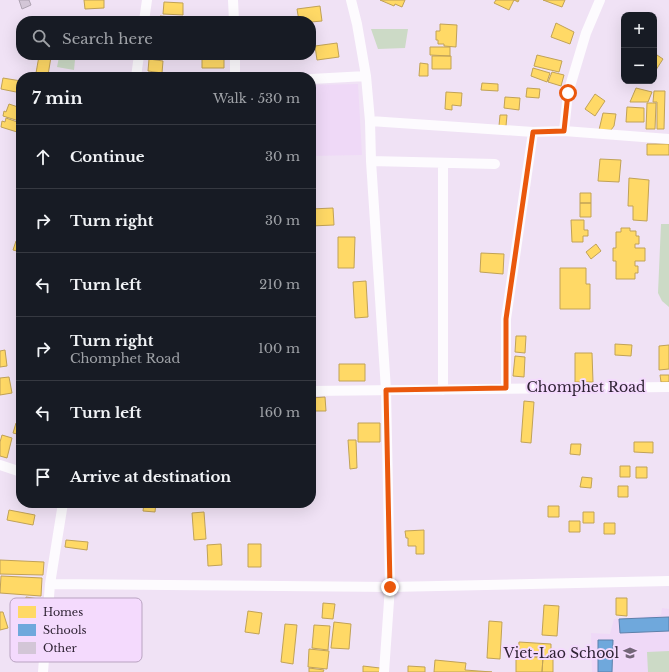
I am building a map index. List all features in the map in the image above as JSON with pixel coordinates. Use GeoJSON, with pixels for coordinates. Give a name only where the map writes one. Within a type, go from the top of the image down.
{"type":"FeatureCollection","features":[{"type":"Feature","properties":{"kind":"street"},"geometry":{"type":"LineString","coordinates":[[145,16],[147,0]]}},
{"type":"Feature","properties":{"kind":"street"},"geometry":{"type":"LineString","coordinates":[[233,0],[234,16]]}},
{"type":"Feature","properties":{"kind":"street"},"geometry":{"type":"LineString","coordinates":[[352,0],[366,76],[370,121],[371,161],[386,390],[390,587],[384,672]]}},
{"type":"Feature","properties":{"kind":"street"},"geometry":{"type":"LineString","coordinates":[[564,131],[568,93],[586,33],[600,0]]}},
{"type":"Feature","properties":{"kind":"street"},"geometry":{"type":"LineString","coordinates":[[137,72],[138,60]]}},
{"type":"Feature","properties":{"kind":"street"},"geometry":{"type":"LineString","coordinates":[[235,60],[235,72]]}},
{"type":"Feature","properties":{"kind":"street"},"geometry":{"type":"LineString","coordinates":[[316,79],[366,76]]}},
{"type":"Feature","properties":{"kind":"street"},"geometry":{"type":"LineString","coordinates":[[370,121],[533,132],[564,131],[669,139]]}},
{"type":"Feature","properties":{"kind":"street"},"geometry":{"type":"LineString","coordinates":[[506,388],[506,319],[533,132]]}},
{"type":"Feature","properties":{"kind":"street"},"geometry":{"type":"LineString","coordinates":[[371,161],[495,164]]}},
{"type":"Feature","properties":{"kind":"street"},"geometry":{"type":"LineString","coordinates":[[442,163],[443,390]]}},
{"type":"Feature","properties":{"kind":"street","name":"Chomphet Road"},"geometry":{"type":"LineString","coordinates":[[316,391],[669,387]]}},
{"type":"Feature","properties":{"kind":"street"},"geometry":{"type":"LineString","coordinates":[[0,465],[16,470]]}},
{"type":"Feature","properties":{"kind":"street"},"geometry":{"type":"LineString","coordinates":[[49,598],[62,508]]}},
{"type":"Feature","properties":{"kind":"street"},"geometry":{"type":"LineString","coordinates":[[50,584],[390,587],[669,581]]}},
{"type":"Feature","properties":{"kind":"street"},"geometry":{"type":"LineString","coordinates":[[43,672],[44,662]]}},
{"type":"Feature","properties":{"kind":"shaded area"},"geometry":{"type":"Polygon","coordinates":[[[358,84],[362,155],[316,156],[316,85],[358,84]]]}},
{"type":"Feature","properties":{"kind":"shaded area","name":"Viet-Lao School"},"geometry":{"type":"Polygon","coordinates":[[[662,608],[669,609],[669,672],[592,672],[591,633],[610,634],[614,619],[661,615],[662,608]]]}},
{"type":"Feature","properties":{"kind":"green space"},"geometry":{"type":"Polygon","coordinates":[[[371,29],[408,29],[405,48],[378,49],[371,29]]]}},
{"type":"Feature","properties":{"kind":"green space"},"geometry":{"type":"Polygon","coordinates":[[[58,60],[75,60],[74,70],[57,67],[58,60]]]}},
{"type":"Feature","properties":{"kind":"green space"},"geometry":{"type":"Polygon","coordinates":[[[661,224],[669,224],[669,307],[662,301],[658,293],[661,224]]]}},
{"type":"Feature","properties":{"kind":"green space"},"geometry":{"type":"Polygon","coordinates":[[[669,651],[669,672],[648,672],[647,652],[669,651]]]}},
{"type":"Feature","properties":{"kind":"building: Homes"},"geometry":{"type":"Polygon","coordinates":[[[84,0],[104,0],[104,8],[85,9],[84,0]]]}},
{"type":"Feature","properties":{"kind":"building: Homes"},"geometry":{"type":"Polygon","coordinates":[[[380,0],[405,0],[402,7],[395,4],[394,6],[380,0]]]}},
{"type":"Feature","properties":{"kind":"building: Homes"},"geometry":{"type":"Polygon","coordinates":[[[496,0],[514,0],[509,10],[494,3],[496,0]]]}},
{"type":"Feature","properties":{"kind":"building: Homes"},"geometry":{"type":"Polygon","coordinates":[[[543,0],[565,0],[562,7],[543,0]]]}},
{"type":"Feature","properties":{"kind":"building: Homes"},"geometry":{"type":"Polygon","coordinates":[[[164,2],[183,3],[183,15],[163,14],[164,2]]]}},
{"type":"Feature","properties":{"kind":"building: Homes"},"geometry":{"type":"Polygon","coordinates":[[[320,6],[322,21],[316,22],[316,16],[298,16],[297,9],[320,6]]]}},
{"type":"Feature","properties":{"kind":"building: Homes"},"geometry":{"type":"Polygon","coordinates":[[[556,23],[574,32],[570,44],[551,37],[556,23]]]}},
{"type":"Feature","properties":{"kind":"building: Homes"},"geometry":{"type":"Polygon","coordinates":[[[440,24],[457,25],[456,47],[438,44],[438,40],[436,40],[436,31],[440,31],[440,24]]]}},
{"type":"Feature","properties":{"kind":"building: Homes"},"geometry":{"type":"Polygon","coordinates":[[[337,43],[339,57],[317,60],[316,46],[337,43]]]}},
{"type":"Feature","properties":{"kind":"building: Homes"},"geometry":{"type":"Polygon","coordinates":[[[430,47],[450,47],[450,56],[430,55],[430,47]]]}},
{"type":"Feature","properties":{"kind":"building: Homes"},"geometry":{"type":"Polygon","coordinates":[[[537,55],[562,61],[559,72],[534,66],[537,55]]]}},
{"type":"Feature","properties":{"kind":"building: Homes"},"geometry":{"type":"Polygon","coordinates":[[[657,55],[663,59],[657,68],[657,55]]]}},
{"type":"Feature","properties":{"kind":"building: Homes"},"geometry":{"type":"Polygon","coordinates":[[[432,56],[451,56],[451,69],[432,69],[432,56]]]}},
{"type":"Feature","properties":{"kind":"building: Homes"},"geometry":{"type":"Polygon","coordinates":[[[38,60],[50,60],[48,72],[36,72],[38,60]]]}},
{"type":"Feature","properties":{"kind":"building: Homes"},"geometry":{"type":"Polygon","coordinates":[[[149,60],[163,61],[162,72],[148,71],[149,60]]]}},
{"type":"Feature","properties":{"kind":"building: Homes"},"geometry":{"type":"Polygon","coordinates":[[[202,60],[224,60],[224,68],[202,68],[202,60]]]}},
{"type":"Feature","properties":{"kind":"building: Homes"},"geometry":{"type":"Polygon","coordinates":[[[420,63],[428,64],[428,76],[419,76],[420,63]]]}},
{"type":"Feature","properties":{"kind":"building: Homes"},"geometry":{"type":"Polygon","coordinates":[[[533,68],[550,73],[547,82],[531,76],[533,68]]]}},
{"type":"Feature","properties":{"kind":"building: Homes"},"geometry":{"type":"Polygon","coordinates":[[[552,72],[564,75],[561,86],[548,82],[552,72]]]}},
{"type":"Feature","properties":{"kind":"building: Homes"},"geometry":{"type":"Polygon","coordinates":[[[3,78],[16,80],[16,92],[1,89],[3,78]]]}},
{"type":"Feature","properties":{"kind":"building: Homes"},"geometry":{"type":"Polygon","coordinates":[[[482,83],[498,84],[498,91],[481,90],[482,83]]]}},
{"type":"Feature","properties":{"kind":"building: Homes"},"geometry":{"type":"Polygon","coordinates":[[[527,88],[540,89],[539,98],[526,97],[527,88]]]}},
{"type":"Feature","properties":{"kind":"building: Homes"},"geometry":{"type":"Polygon","coordinates":[[[636,88],[652,92],[648,102],[630,102],[636,88]]]}},
{"type":"Feature","properties":{"kind":"building: Homes"},"geometry":{"type":"Polygon","coordinates":[[[654,91],[665,91],[664,129],[657,129],[657,102],[653,102],[654,91]]]}},
{"type":"Feature","properties":{"kind":"building: Homes"},"geometry":{"type":"Polygon","coordinates":[[[446,92],[462,93],[461,106],[452,105],[452,110],[445,109],[446,92]]]}},
{"type":"Feature","properties":{"kind":"building: Homes"},"geometry":{"type":"Polygon","coordinates":[[[595,94],[605,101],[595,116],[585,109],[595,94]]]}},
{"type":"Feature","properties":{"kind":"building: Homes"},"geometry":{"type":"Polygon","coordinates":[[[505,97],[520,98],[519,110],[504,108],[505,97]]]}},
{"type":"Feature","properties":{"kind":"building: Homes"},"geometry":{"type":"Polygon","coordinates":[[[647,103],[656,103],[655,129],[646,129],[647,103]]]}},
{"type":"Feature","properties":{"kind":"building: Homes"},"geometry":{"type":"Polygon","coordinates":[[[9,104],[16,106],[16,120],[3,116],[4,111],[6,112],[9,104]]]}},
{"type":"Feature","properties":{"kind":"building: Homes"},"geometry":{"type":"Polygon","coordinates":[[[627,107],[644,108],[644,122],[626,122],[627,107]]]}},
{"type":"Feature","properties":{"kind":"building: Homes"},"geometry":{"type":"Polygon","coordinates":[[[603,113],[616,114],[614,126],[611,130],[599,130],[603,113]]]}},
{"type":"Feature","properties":{"kind":"building: Homes"},"geometry":{"type":"Polygon","coordinates":[[[500,115],[507,115],[506,126],[499,126],[500,115]]]}},
{"type":"Feature","properties":{"kind":"building: Homes"},"geometry":{"type":"Polygon","coordinates":[[[6,118],[16,122],[16,132],[1,127],[2,121],[5,122],[6,118]]]}},
{"type":"Feature","properties":{"kind":"building: Homes"},"geometry":{"type":"Polygon","coordinates":[[[647,144],[669,144],[669,155],[647,155],[647,144]]]}},
{"type":"Feature","properties":{"kind":"building: Homes"},"geometry":{"type":"Polygon","coordinates":[[[600,159],[621,160],[619,182],[598,181],[600,159]]]}},
{"type":"Feature","properties":{"kind":"building: Homes"},"geometry":{"type":"Polygon","coordinates":[[[629,178],[649,180],[647,221],[633,220],[633,206],[628,206],[629,178]]]}},
{"type":"Feature","properties":{"kind":"building: Homes"},"geometry":{"type":"Polygon","coordinates":[[[580,193],[591,193],[591,203],[580,203],[580,193]]]}},
{"type":"Feature","properties":{"kind":"building: Homes"},"geometry":{"type":"Polygon","coordinates":[[[580,203],[591,203],[591,217],[580,217],[580,203]]]}},
{"type":"Feature","properties":{"kind":"building: Homes"},"geometry":{"type":"Polygon","coordinates":[[[333,208],[334,225],[316,226],[316,209],[333,208]]]}},
{"type":"Feature","properties":{"kind":"building: Homes"},"geometry":{"type":"Polygon","coordinates":[[[571,220],[584,220],[584,230],[588,230],[588,236],[583,236],[583,242],[572,242],[571,220]]]}},
{"type":"Feature","properties":{"kind":"building: Homes"},"geometry":{"type":"Polygon","coordinates":[[[621,228],[630,228],[630,231],[636,231],[636,236],[639,236],[639,244],[635,244],[635,248],[645,248],[645,261],[635,261],[635,266],[638,266],[638,273],[635,273],[635,279],[616,279],[616,261],[613,261],[613,248],[616,248],[616,232],[621,232],[621,228]]]}},
{"type":"Feature","properties":{"kind":"building: Homes"},"geometry":{"type":"Polygon","coordinates":[[[338,237],[355,237],[354,268],[338,268],[338,237]]]}},
{"type":"Feature","properties":{"kind":"building: Homes"},"geometry":{"type":"Polygon","coordinates":[[[16,241],[16,251],[13,250],[16,241]]]}},
{"type":"Feature","properties":{"kind":"building: Homes"},"geometry":{"type":"Polygon","coordinates":[[[596,244],[601,251],[591,259],[586,252],[596,244]]]}},
{"type":"Feature","properties":{"kind":"building: Homes"},"geometry":{"type":"Polygon","coordinates":[[[481,253],[504,254],[503,274],[480,272],[481,253]]]}},
{"type":"Feature","properties":{"kind":"building: Homes"},"geometry":{"type":"Polygon","coordinates":[[[560,268],[586,268],[586,284],[590,284],[590,309],[560,309],[560,268]]]}},
{"type":"Feature","properties":{"kind":"building: Homes"},"geometry":{"type":"Polygon","coordinates":[[[366,281],[368,317],[355,318],[353,282],[366,281]]]}},
{"type":"Feature","properties":{"kind":"building: Homes"},"geometry":{"type":"Polygon","coordinates":[[[516,336],[526,336],[525,353],[515,352],[516,336]]]}},
{"type":"Feature","properties":{"kind":"building: Homes"},"geometry":{"type":"Polygon","coordinates":[[[615,344],[632,345],[631,356],[615,355],[615,344]]]}},
{"type":"Feature","properties":{"kind":"building: Homes"},"geometry":{"type":"Polygon","coordinates":[[[669,345],[669,369],[659,370],[659,346],[669,345]]]}},
{"type":"Feature","properties":{"kind":"building: Homes"},"geometry":{"type":"Polygon","coordinates":[[[5,350],[7,366],[0,367],[0,351],[5,350]]]}},
{"type":"Feature","properties":{"kind":"building: Homes"},"geometry":{"type":"Polygon","coordinates":[[[575,353],[592,353],[593,382],[575,382],[575,353]]]}},
{"type":"Feature","properties":{"kind":"building: Homes"},"geometry":{"type":"Polygon","coordinates":[[[515,356],[525,357],[524,377],[513,376],[515,356]]]}},
{"type":"Feature","properties":{"kind":"building: Homes"},"geometry":{"type":"Polygon","coordinates":[[[339,364],[365,364],[365,381],[339,381],[339,364]]]}},
{"type":"Feature","properties":{"kind":"building: Homes"},"geometry":{"type":"Polygon","coordinates":[[[660,375],[669,375],[669,382],[661,382],[660,375]]]}},
{"type":"Feature","properties":{"kind":"building: Homes"},"geometry":{"type":"Polygon","coordinates":[[[9,377],[12,393],[0,395],[0,378],[9,377]]]}},
{"type":"Feature","properties":{"kind":"building: Homes"},"geometry":{"type":"Polygon","coordinates":[[[325,397],[326,411],[316,411],[316,398],[325,397]]]}},
{"type":"Feature","properties":{"kind":"building: Homes"},"geometry":{"type":"Polygon","coordinates":[[[524,401],[534,402],[531,443],[521,442],[524,401]]]}},
{"type":"Feature","properties":{"kind":"building: Homes"},"geometry":{"type":"Polygon","coordinates":[[[16,423],[16,434],[13,433],[16,423]]]}},
{"type":"Feature","properties":{"kind":"building: Homes"},"geometry":{"type":"Polygon","coordinates":[[[358,423],[380,423],[380,442],[358,442],[358,423]]]}},
{"type":"Feature","properties":{"kind":"building: Homes"},"geometry":{"type":"Polygon","coordinates":[[[2,435],[12,438],[7,458],[0,456],[0,442],[2,435]]]}},
{"type":"Feature","properties":{"kind":"building: Homes"},"geometry":{"type":"Polygon","coordinates":[[[348,440],[356,440],[357,468],[350,469],[348,440]]]}},
{"type":"Feature","properties":{"kind":"building: Homes"},"geometry":{"type":"Polygon","coordinates":[[[634,442],[653,442],[653,453],[634,452],[634,442]]]}},
{"type":"Feature","properties":{"kind":"building: Homes"},"geometry":{"type":"Polygon","coordinates":[[[571,444],[581,444],[580,455],[570,454],[571,444]]]}},
{"type":"Feature","properties":{"kind":"building: Homes"},"geometry":{"type":"Polygon","coordinates":[[[620,466],[630,466],[630,477],[620,477],[620,466]]]}},
{"type":"Feature","properties":{"kind":"building: Homes"},"geometry":{"type":"Polygon","coordinates":[[[636,467],[647,467],[647,478],[636,478],[636,467]]]}},
{"type":"Feature","properties":{"kind":"building: Homes"},"geometry":{"type":"Polygon","coordinates":[[[582,477],[592,478],[591,488],[580,487],[582,477]]]}},
{"type":"Feature","properties":{"kind":"building: Homes"},"geometry":{"type":"Polygon","coordinates":[[[618,486],[628,486],[628,497],[618,497],[618,486]]]}},
{"type":"Feature","properties":{"kind":"building: Homes"},"geometry":{"type":"Polygon","coordinates":[[[548,506],[559,506],[559,517],[548,517],[548,506]]]}},
{"type":"Feature","properties":{"kind":"building: Homes"},"geometry":{"type":"Polygon","coordinates":[[[143,508],[155,508],[155,512],[143,511],[143,508]]]}},
{"type":"Feature","properties":{"kind":"building: Homes"},"geometry":{"type":"Polygon","coordinates":[[[9,510],[35,515],[33,525],[7,520],[9,510]]]}},
{"type":"Feature","properties":{"kind":"building: Homes"},"geometry":{"type":"Polygon","coordinates":[[[204,512],[206,539],[194,540],[192,513],[204,512]]]}},
{"type":"Feature","properties":{"kind":"building: Homes"},"geometry":{"type":"Polygon","coordinates":[[[583,512],[594,512],[594,523],[583,523],[583,512]]]}},
{"type":"Feature","properties":{"kind":"building: Homes"},"geometry":{"type":"Polygon","coordinates":[[[569,521],[580,521],[580,532],[569,532],[569,521]]]}},
{"type":"Feature","properties":{"kind":"building: Homes"},"geometry":{"type":"Polygon","coordinates":[[[604,523],[615,523],[615,534],[604,534],[604,523]]]}},
{"type":"Feature","properties":{"kind":"building: Homes"},"geometry":{"type":"Polygon","coordinates":[[[424,530],[424,554],[416,554],[416,546],[408,546],[408,538],[406,538],[405,531],[424,530]]]}},
{"type":"Feature","properties":{"kind":"building: Homes"},"geometry":{"type":"Polygon","coordinates":[[[66,540],[88,542],[87,550],[65,547],[66,540]]]}},
{"type":"Feature","properties":{"kind":"building: Homes"},"geometry":{"type":"Polygon","coordinates":[[[221,544],[222,565],[208,566],[207,545],[221,544]]]}},
{"type":"Feature","properties":{"kind":"building: Homes"},"geometry":{"type":"Polygon","coordinates":[[[248,544],[261,544],[261,567],[248,567],[248,544]]]}},
{"type":"Feature","properties":{"kind":"building: Homes"},"geometry":{"type":"Polygon","coordinates":[[[0,560],[44,562],[43,575],[0,574],[0,560]]]}},
{"type":"Feature","properties":{"kind":"building: Homes"},"geometry":{"type":"Polygon","coordinates":[[[1,576],[42,578],[41,596],[0,593],[1,576]]]}},
{"type":"Feature","properties":{"kind":"building: Homes"},"geometry":{"type":"Polygon","coordinates":[[[616,598],[627,598],[627,616],[616,615],[616,598]]]}},
{"type":"Feature","properties":{"kind":"building: Homes"},"geometry":{"type":"Polygon","coordinates":[[[323,603],[335,604],[333,619],[322,618],[323,603]]]}},
{"type":"Feature","properties":{"kind":"building: Homes"},"geometry":{"type":"Polygon","coordinates":[[[544,605],[559,606],[557,636],[542,635],[544,605]]]}},
{"type":"Feature","properties":{"kind":"building: Homes"},"geometry":{"type":"Polygon","coordinates":[[[248,611],[262,613],[259,634],[245,632],[248,611]]]}},
{"type":"Feature","properties":{"kind":"building: Homes"},"geometry":{"type":"Polygon","coordinates":[[[0,612],[3,612],[8,628],[0,630],[0,612]]]}},
{"type":"Feature","properties":{"kind":"building: Homes"},"geometry":{"type":"Polygon","coordinates":[[[489,621],[502,622],[500,659],[487,658],[489,621]]]}},
{"type":"Feature","properties":{"kind":"building: Homes"},"geometry":{"type":"Polygon","coordinates":[[[334,622],[351,624],[349,649],[331,648],[334,622]]]}},
{"type":"Feature","properties":{"kind":"building: Homes"},"geometry":{"type":"Polygon","coordinates":[[[285,624],[297,625],[293,664],[281,662],[285,624]]]}},
{"type":"Feature","properties":{"kind":"building: Homes"},"geometry":{"type":"Polygon","coordinates":[[[314,625],[330,626],[328,650],[312,648],[314,625]]]}},
{"type":"Feature","properties":{"kind":"building: Homes"},"geometry":{"type":"Polygon","coordinates":[[[519,642],[551,644],[551,658],[518,656],[519,642]]]}},
{"type":"Feature","properties":{"kind":"building: Homes"},"geometry":{"type":"Polygon","coordinates":[[[309,649],[329,651],[327,669],[308,667],[309,649]]]}},
{"type":"Feature","properties":{"kind":"building: Homes"},"geometry":{"type":"Polygon","coordinates":[[[516,656],[543,657],[542,672],[516,672],[516,656]]]}},
{"type":"Feature","properties":{"kind":"building: Homes"},"geometry":{"type":"Polygon","coordinates":[[[543,657],[553,658],[553,672],[542,672],[543,657]]]}},
{"type":"Feature","properties":{"kind":"building: Homes"},"geometry":{"type":"Polygon","coordinates":[[[435,660],[466,663],[465,670],[492,672],[434,672],[435,660]]]}},
{"type":"Feature","properties":{"kind":"building: Homes"},"geometry":{"type":"Polygon","coordinates":[[[363,666],[380,668],[380,672],[363,672],[363,666]]]}},
{"type":"Feature","properties":{"kind":"building: Homes"},"geometry":{"type":"Polygon","coordinates":[[[408,666],[425,667],[425,672],[408,672],[408,666]]]}},
{"type":"Feature","properties":{"kind":"building: Homes"},"geometry":{"type":"Polygon","coordinates":[[[309,668],[324,670],[323,672],[309,672],[309,668]]]}},
{"type":"Feature","properties":{"kind":"building: Schools"},"geometry":{"type":"Polygon","coordinates":[[[669,617],[669,631],[620,633],[619,619],[669,617]]]}},
{"type":"Feature","properties":{"kind":"building: Schools"},"geometry":{"type":"Polygon","coordinates":[[[598,640],[613,640],[612,672],[598,672],[598,640]]]}},
{"type":"Feature","properties":{"kind":"building: Other"},"geometry":{"type":"Polygon","coordinates":[[[19,0],[29,0],[31,5],[22,9],[19,0]]]}},
{"type":"Feature","properties":{"kind":"place","name":"Viet-Lao School"},"geometry":{"type":"Point","coordinates":[630,653]}},
{"type":"Feature","properties":{"kind":"route"},"geometry":{"type":"LineString","coordinates":[[390,587],[386,390],[506,388],[506,319],[533,132],[564,131],[568,93]]}}]}
